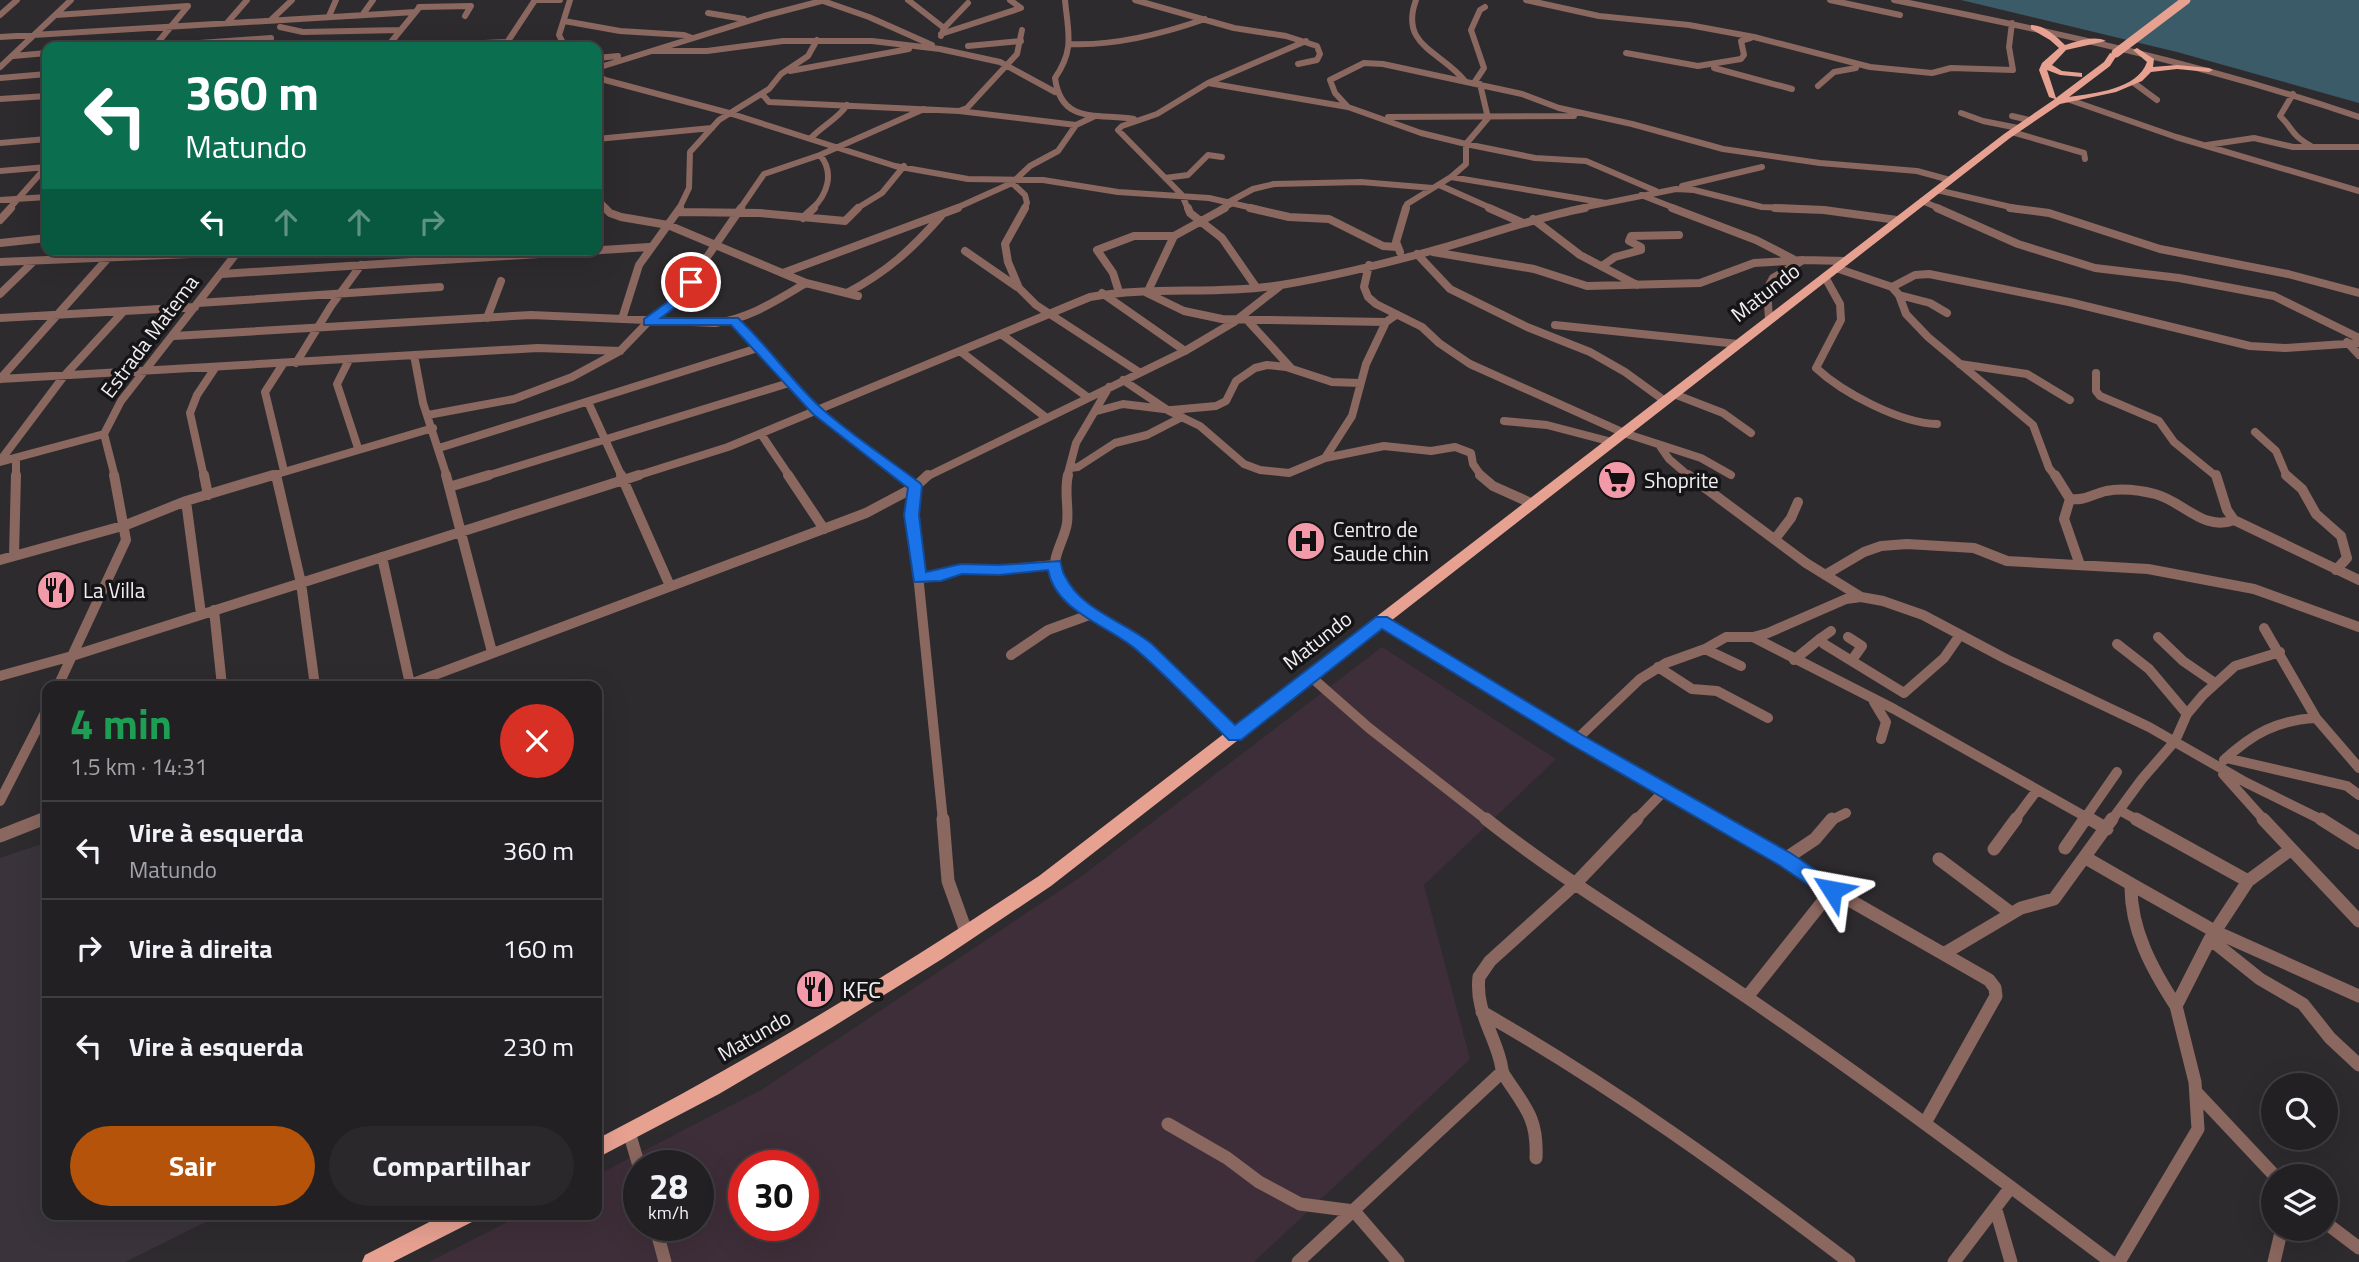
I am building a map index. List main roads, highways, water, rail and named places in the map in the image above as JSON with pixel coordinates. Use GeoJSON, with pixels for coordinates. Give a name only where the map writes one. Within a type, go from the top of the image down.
{"type":"FeatureCollection","features":[{"type":"Feature","properties":{"kind":"main road"},"geometry":{"type":"LineString","coordinates":[[2054,99],[2107,64],[2115,54],[2186,0]]}},
{"type":"Feature","properties":{"kind":"main road"},"geometry":{"type":"LineString","coordinates":[[2034,27],[2053,38],[2063,48]]}},
{"type":"Feature","properties":{"kind":"main road"},"geometry":{"type":"LineString","coordinates":[[2054,99],[2043,69],[2045,65],[2063,48],[2082,42],[2102,41]]}},
{"type":"Feature","properties":{"kind":"main road"},"geometry":{"type":"LineString","coordinates":[[2137,50],[2151,61],[2150,69]]}},
{"type":"Feature","properties":{"kind":"main road"},"geometry":{"type":"LineString","coordinates":[[2054,99],[2079,75],[2115,54]]}},
{"type":"Feature","properties":{"kind":"main road"},"geometry":{"type":"LineString","coordinates":[[2107,64],[2107,71],[2094,81],[2105,86],[2122,88]]}},
{"type":"Feature","properties":{"kind":"main road"},"geometry":{"type":"LineString","coordinates":[[2045,65],[2060,73],[2079,75]]}},
{"type":"Feature","properties":{"kind":"main road"},"geometry":{"type":"LineString","coordinates":[[2054,99],[2122,88],[2134,83],[2150,69],[2177,67],[2209,70]]}},
{"type":"Feature","properties":{"kind":"main road","name":"Matundo"},"geometry":{"type":"LineString","coordinates":[[602,1146],[814,1029],[967,934],[1095,844],[2021,122],[2041,114],[2054,99]]}},
{"type":"Feature","properties":{"kind":"main road"},"geometry":{"type":"LineString","coordinates":[[372,1262],[455,1220]]}},
{"type":"Feature","properties":{"kind":"water"},"geometry":{"type":"Polygon","coordinates":[[[1961,0],[2359,0],[2359,103],[2177,52],[1961,0]]]}},
{"type":"Feature","properties":{"kind":"place","name":"Shoprite"},"geometry":{"type":"Point","coordinates":[1617,480]}},
{"type":"Feature","properties":{"kind":"place","name":"Centro de Saude chin"},"geometry":{"type":"Point","coordinates":[1306,541]}},
{"type":"Feature","properties":{"kind":"place","name":"La Villa"},"geometry":{"type":"Point","coordinates":[56,590]}},
{"type":"Feature","properties":{"kind":"place","name":"KFC"},"geometry":{"type":"Point","coordinates":[815,989]}}]}
